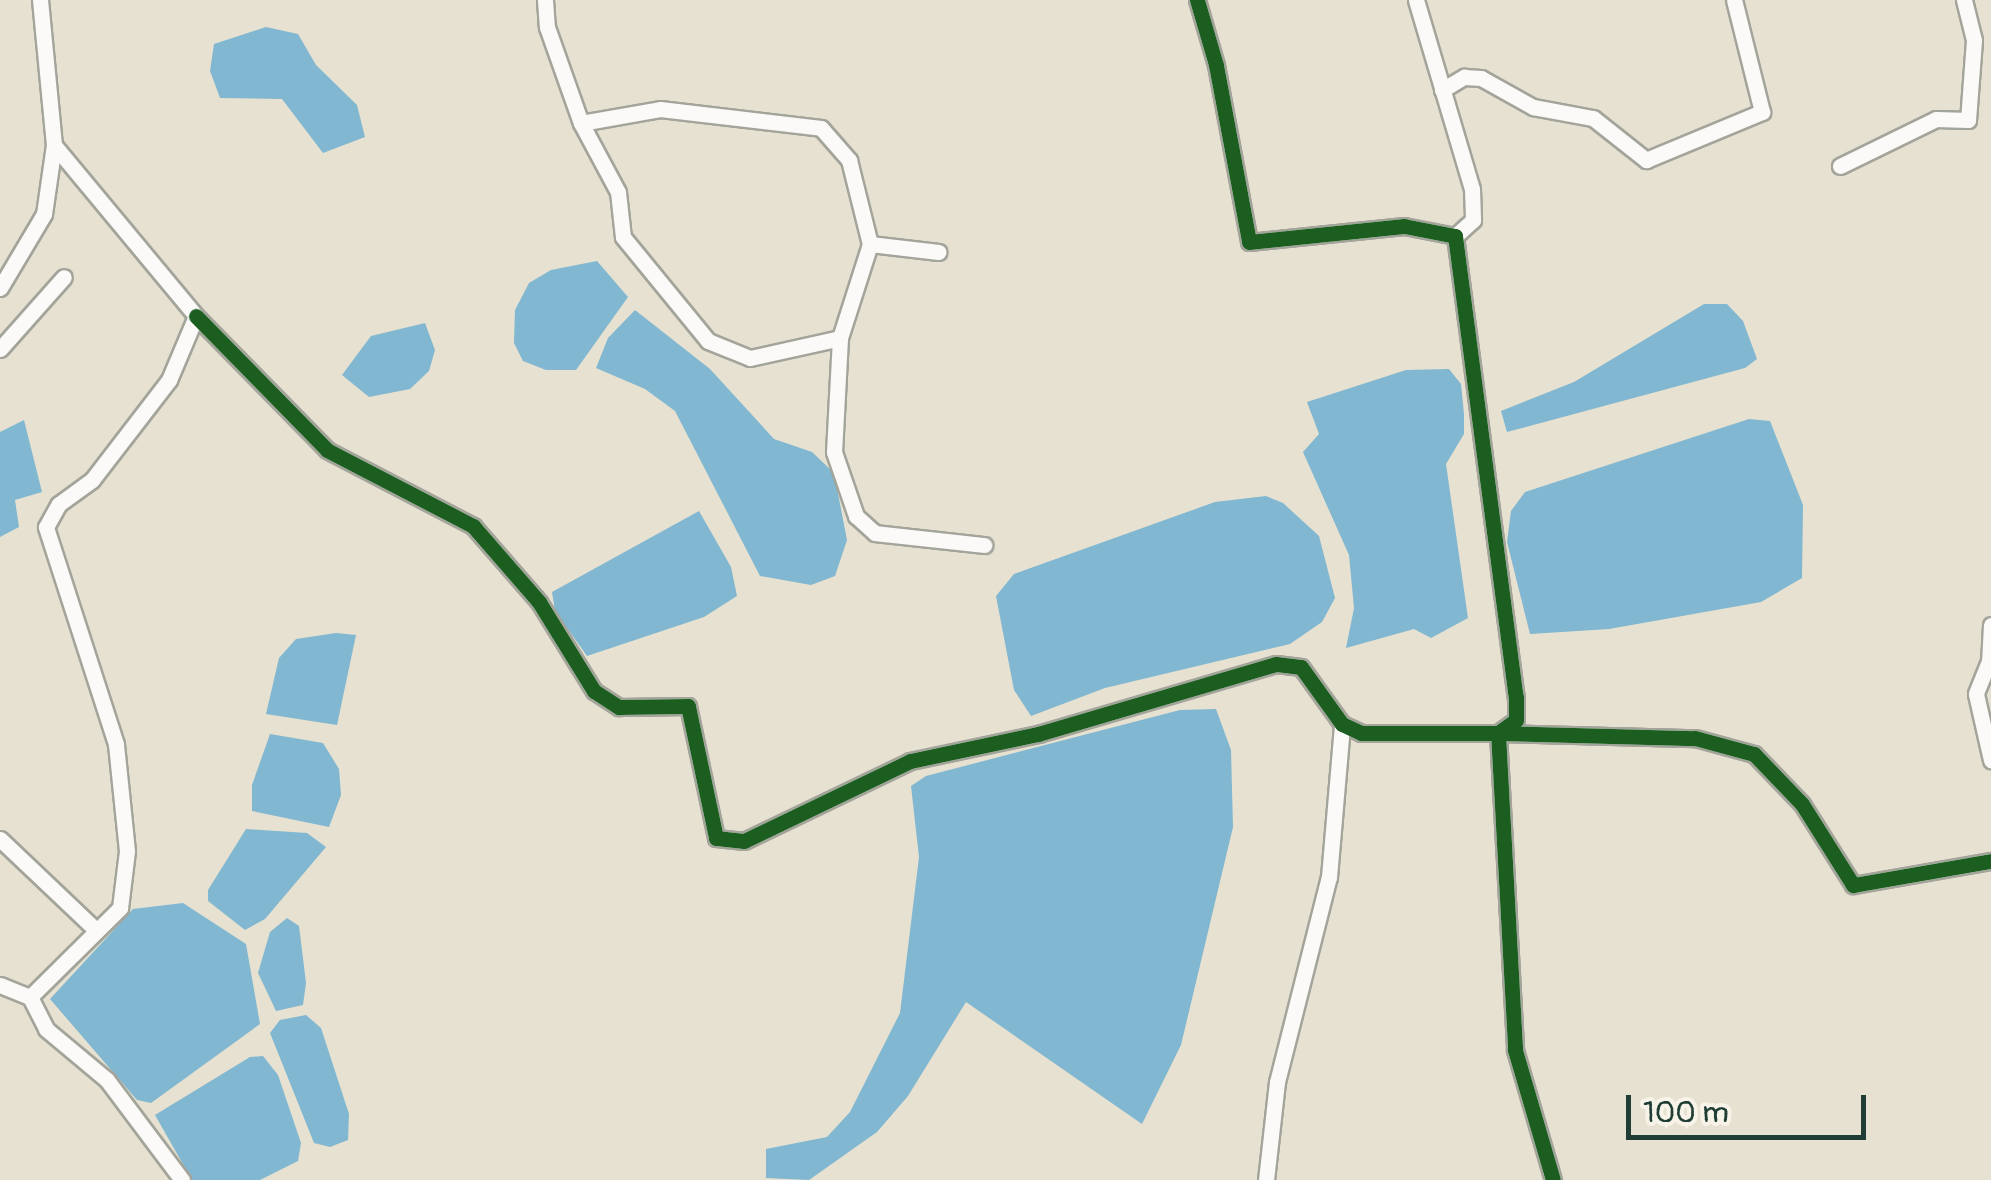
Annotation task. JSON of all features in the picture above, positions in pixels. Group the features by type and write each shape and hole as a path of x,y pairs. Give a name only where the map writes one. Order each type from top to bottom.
{"street":[{"path":"0,288 44,214 54,145 40,0"},
{"path":"545,0 547,28 581,123 618,192 622,237 708,341 750,358 840,338"},
{"path":"1197,0 1249,242 1404,226 1455,236"},
{"path":"1416,0 1472,189 1473,220 1455,236"},
{"path":"1442,90 1464,77 1481,78 1533,107 1593,118 1646,160 1762,112 1734,0"},
{"path":"1840,166 1936,119 1968,120 1974,40 1964,0"},
{"path":"581,123 660,109 821,128 849,160 870,244 840,338 834,452 856,516 875,533 984,545"},
{"path":"54,145 196,316 327,450 473,526 540,602 594,691 619,708 688,706 716,838 744,842 910,761 1038,734 1276,664 1301,667 1342,724 1361,733 1696,738 1754,754 1802,804 1853,886 1991,861"},
{"path":"1455,236 1516,697 1516,720 1498,734"},
{"path":"870,244 939,252"},
{"path":"0,349 64,278"},
{"path":"30,998 120,908 127,851 116,744 46,527 59,504 92,480 169,380 196,316"},
{"path":"1991,625 1989,661 1976,694 1991,760"},
{"path":"1266,1180 1276,1082 1329,877 1342,724"},
{"path":"1498,734 1515,1050 1553,1180"},
{"path":"0,839 96,930"},
{"path":"0,985 30,998 46,1028 107,1080 182,1180"}],"water":[{"path":"266,27 298,34 316,65 357,105 365,137 323,153 282,99 220,98 210,71 214,44"},
{"path":"597,261 628,297 576,370 546,370 523,361 514,343 515,310 529,283 551,270"},
{"path":"1704,304 1727,304 1743,321 1757,359 1745,368 1507,432 1501,411 1574,382"},
{"path":"635,310 710,369 774,439 812,452 834,473 847,540 835,576 811,585 760,576 675,411 645,389 596,368 608,338"},
{"path":"425,323 435,350 429,371 410,389 369,397 342,375 371,336"},
{"path":"1449,369 1461,384 1464,414 1464,434 1446,464 1468,618 1431,638 1414,629 1346,648 1354,608 1349,555 1303,452 1319,434 1307,402 1406,370"},
{"path":"1749,419 1770,421 1803,505 1802,578 1761,602 1609,629 1530,634 1507,542 1511,511 1525,492"},
{"path":"24,420 42,492 15,500 19,527 0,537 0,432"},
{"path":"1266,496 1283,503 1319,536 1335,598 1322,622 1290,644 1105,688 1031,716 1014,690 996,596 1014,574 1215,502"},
{"path":"699,511 731,567 737,596 704,617 587,656 555,611 552,592"},
{"path":"336,633 356,635 337,725 266,714 279,658 296,639"},
{"path":"1216,709 1231,750 1233,827 1181,1045 1142,1124 966,1002 908,1096 877,1132 809,1180 766,1178 766,1149 827,1137 850,1112 900,1013 919,857 911,786 926,776 1180,710"},
{"path":"270,734 323,743 339,769 341,795 329,827 252,811 252,785"},
{"path":"246,829 307,833 326,847 265,919 245,930 208,901 208,890"},
{"path":"183,903 246,944 260,1024 151,1103 137,1100 50,999 133,909"},
{"path":"287,918 299,926 306,983 303,1005 276,1011 258,973 270,932"},
{"path":"306,1015 321,1028 349,1114 348,1140 330,1147 314,1143 270,1033 280,1020"},
{"path":"263,1056 278,1075 301,1143 298,1161 260,1180 192,1180 155,1115 250,1057"}],"cycle path":[{"path":"1197,0 1216,65 1249,242 1404,226 1455,236 1516,697 1516,720 1498,733 1695,738 1754,754 1802,804 1853,885 1991,861"},
{"path":"196,316 327,450 473,526 539,602 594,691 619,707 688,706 716,838 744,841 910,761 1038,734 1276,664 1301,667 1342,724 1361,733 1498,733 1515,1050 1553,1180"}]}
